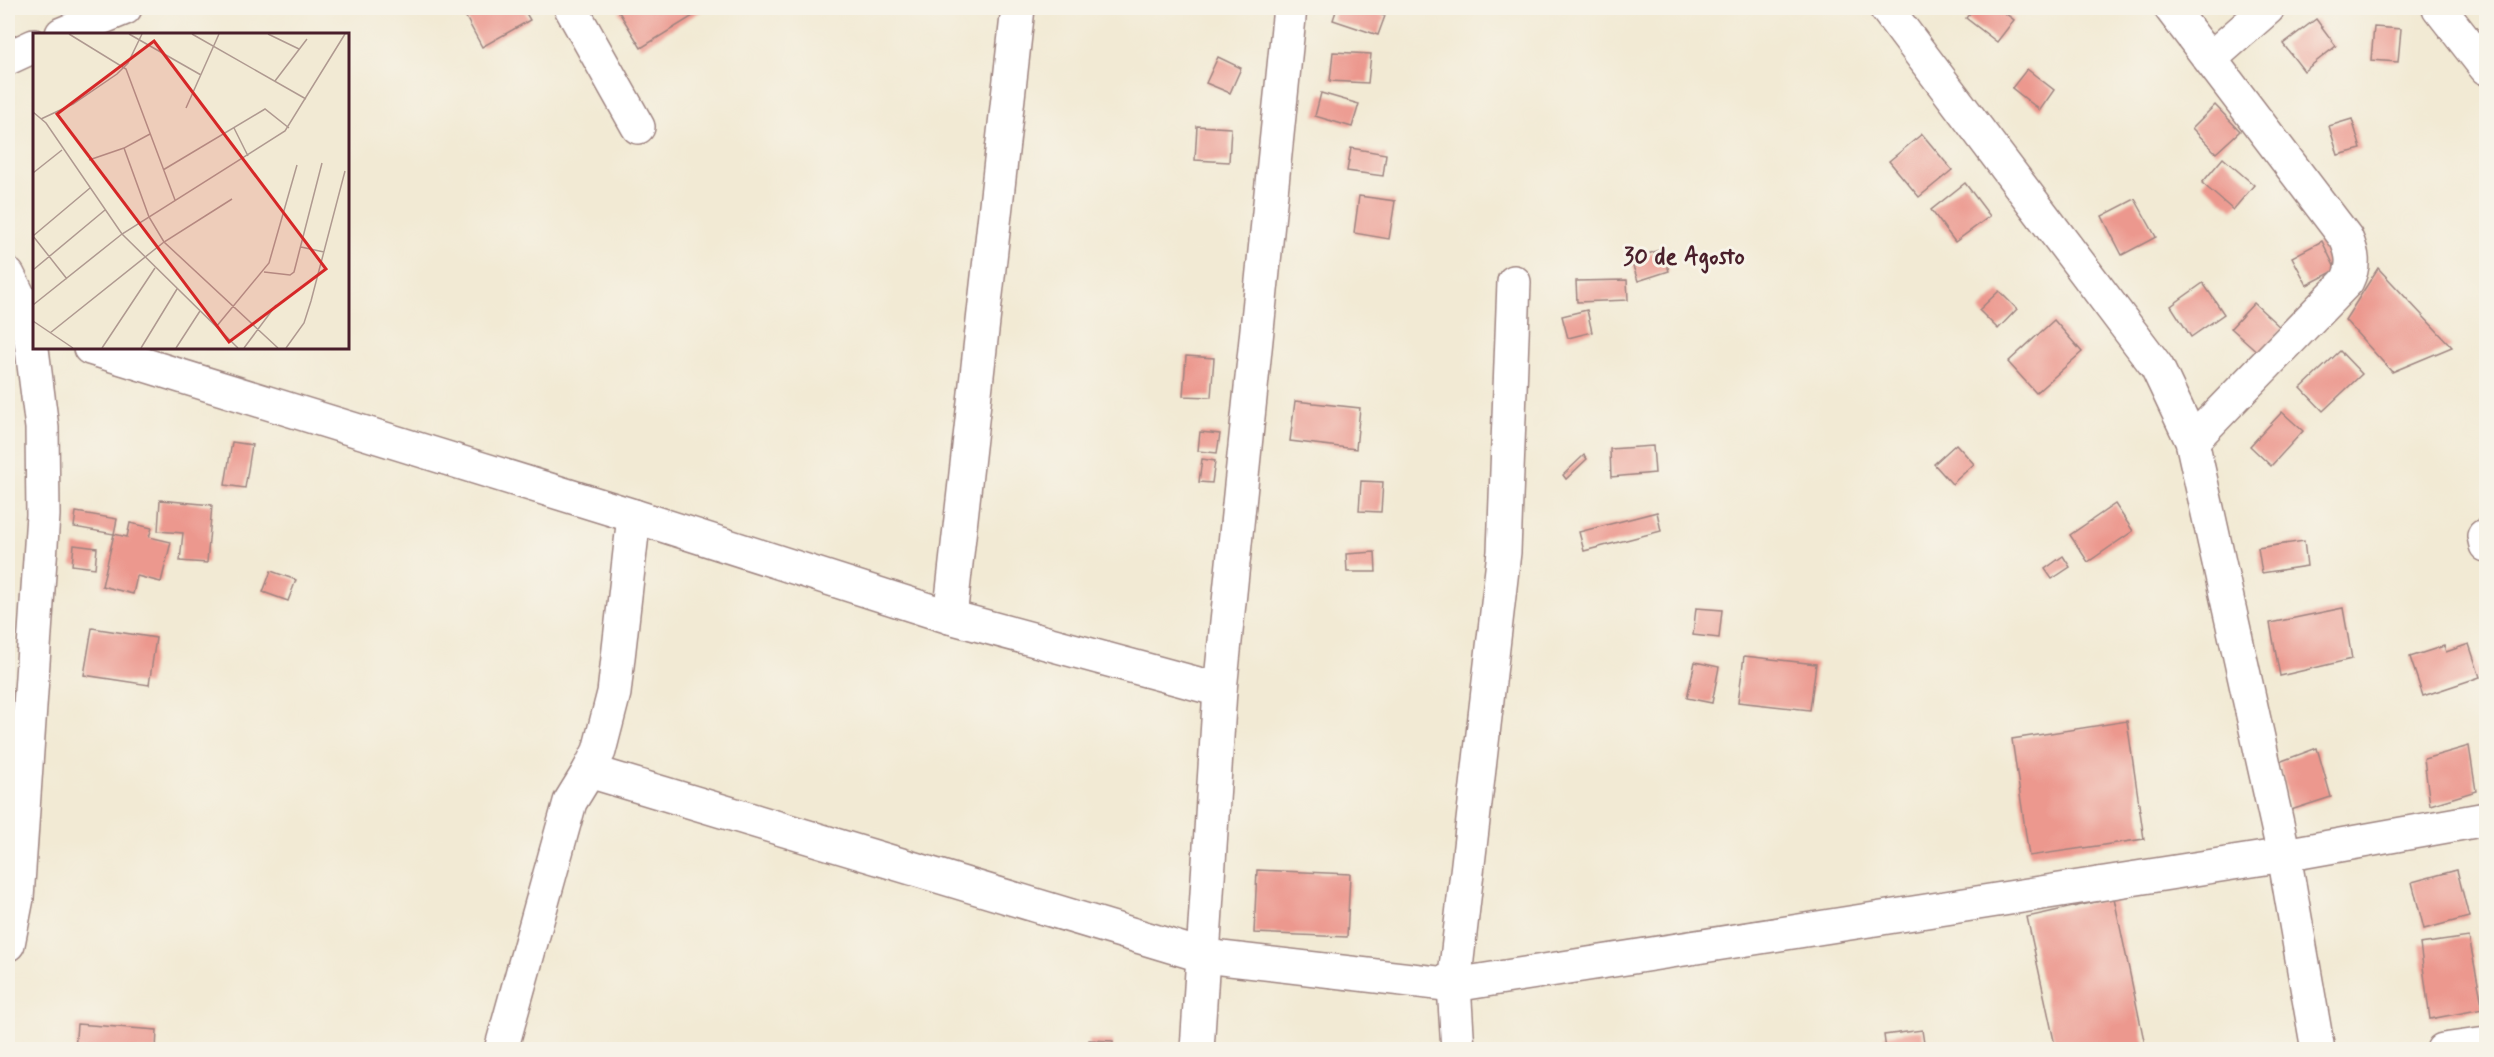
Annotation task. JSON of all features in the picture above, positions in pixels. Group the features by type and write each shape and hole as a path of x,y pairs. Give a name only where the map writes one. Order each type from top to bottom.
{"street":[{"path":"64,33 125,8"},
{"path":"571,8 638,127"},
{"path":"950,617 1018,8"},
{"path":"1197,1050 1220,690 1290,8"},
{"path":"1886,8 2157,367 2192,441 2284,855 2318,1050"},
{"path":"2171,8 2346,238 2353,259 2352,270 2347,281 2192,441"},
{"path":"2211,58 2268,8"},
{"path":"2439,8 2487,68"},
{"path":"8,58 33,46"},
{"path":"8,275 21,301 24,344 42,428 43,515 17,898 8,944"},
{"path":"1458,1050 1454,984 1504,552 1514,282"},
{"path":"96,350 634,516 950,617 1220,690"},
{"path":"501,1050 570,802 598,751 614,693 634,516"},
{"path":"589,771 1204,956 1454,984 2284,855 2487,819"},
{"path":"2443,1050 2487,1044"}],"building":[{"path":"461,8 523,8 530,20 482,47"},
{"path":"627,8 706,8 641,48 619,12"},
{"path":"1337,8 1360,8 1385,16 1378,35 1333,20"},
{"path":"1974,8 1998,8 2014,20 1997,42 1966,18"},
{"path":"2316,19 2336,46 2304,71 2283,44"},
{"path":"2374,27 2401,29 2398,62 2371,60"},
{"path":"1333,52 1371,54 1368,83 1330,81"},
{"path":"1218,57 1241,68 1230,93 1206,83"},
{"path":"2027,69 2054,90 2040,110 2012,88"},
{"path":"1321,93 1359,104 1352,127 1315,116"},
{"path":"2215,105 2240,131 2216,153 2192,128"},
{"path":"2352,119 2361,149 2338,155 2329,126"},
{"path":"1197,126 1231,128 1229,162 1195,160"},
{"path":"1922,134 1952,170 1919,197 1889,161"},
{"path":"1351,148 1386,154 1383,176 1347,171"},
{"path":"2223,158 2254,185 2233,210 2202,183"},
{"path":"1965,183 1990,216 1955,242 1931,210"},
{"path":"1359,196 1395,201 1389,239 1354,233"},
{"path":"2135,199 2156,237 2122,255 2102,216"},
{"path":"2322,241 2336,270 2307,285 2292,257"},
{"path":"1662,249 1669,271 1638,281 1631,260"},
{"path":"2378,268 2452,347 2392,372 2345,320"},
{"path":"1627,280 1628,300 1577,302 1576,281"},
{"path":"2203,283 2224,314 2191,337 2171,306"},
{"path":"1999,291 2017,309 1998,329 1979,310"},
{"path":"2254,303 2282,329 2260,354 2231,328"},
{"path":"1587,310 1592,332 1568,338 1562,316"},
{"path":"2054,320 2082,352 2036,393 2008,362"},
{"path":"2340,351 2362,374 2323,411 2301,388"},
{"path":"1186,356 1214,358 1211,397 1183,396"},
{"path":"1295,401 1360,408 1356,449 1290,441"},
{"path":"2282,412 2303,431 2271,466 2250,446"},
{"path":"1200,432 1220,434 1217,453 1198,451"},
{"path":"232,442 252,445 245,488 225,485"},
{"path":"1956,444 1974,464 1952,484 1934,464"},
{"path":"1653,446 1655,473 1611,477 1610,449"},
{"path":"1584,455 1587,459 1566,479 1563,475"},
{"path":"1202,459 1215,461 1212,483 1199,482"},
{"path":"1361,481 1383,482 1381,512 1359,511"},
{"path":"160,500 212,505 207,563 180,561 183,533 158,531"},
{"path":"2115,504 2133,531 2088,562 2070,535"},
{"path":"76,512 117,519 114,534 74,527"},
{"path":"1657,512 1661,531 1584,551 1579,532"},
{"path":"130,523 152,528 149,537 171,542 161,582 137,576 133,594 102,586 114,534 127,537"},
{"path":"2304,541 2307,566 2262,573 2258,548"},
{"path":"74,545 97,548 95,568 72,565"},
{"path":"1375,552 1376,572 1347,572 1346,554"},
{"path":"2063,556 2070,567 2052,579 2045,569"},
{"path":"271,571 296,580 288,601 263,592"},
{"path":"1696,608 1722,610 1719,638 1693,635"},
{"path":"2343,608 2352,659 2280,676 2270,623"},
{"path":"92,628 156,638 149,685 84,675"},
{"path":"2469,644 2480,677 2423,696 2410,657 2444,646 2446,652"},
{"path":"1744,656 1816,664 1810,710 1738,702"},
{"path":"1695,662 1719,667 1712,703 1687,698"},
{"path":"2127,721 2144,839 2029,856 2012,739"},
{"path":"2469,746 2476,791 2430,805 2424,759"},
{"path":"2317,748 2331,797 2291,810 2279,762"},
{"path":"1257,870 1350,874 1347,937 1254,933"},
{"path":"2457,870 2469,917 2424,929 2412,882"},
{"path":"2114,898 2146,1050 2056,1050 2027,917"},
{"path":"2469,937 2483,1009 2430,1019 2420,944"},
{"path":"77,1024 157,1030 156,1050 75,1050"},
{"path":"1922,1030 1925,1050 1886,1050 1884,1035"},
{"path":"1089,1040 1113,1041 1113,1050 1089,1050"}],"district":[{"name":"30 de Agosto","path":"1684,257"}]}
